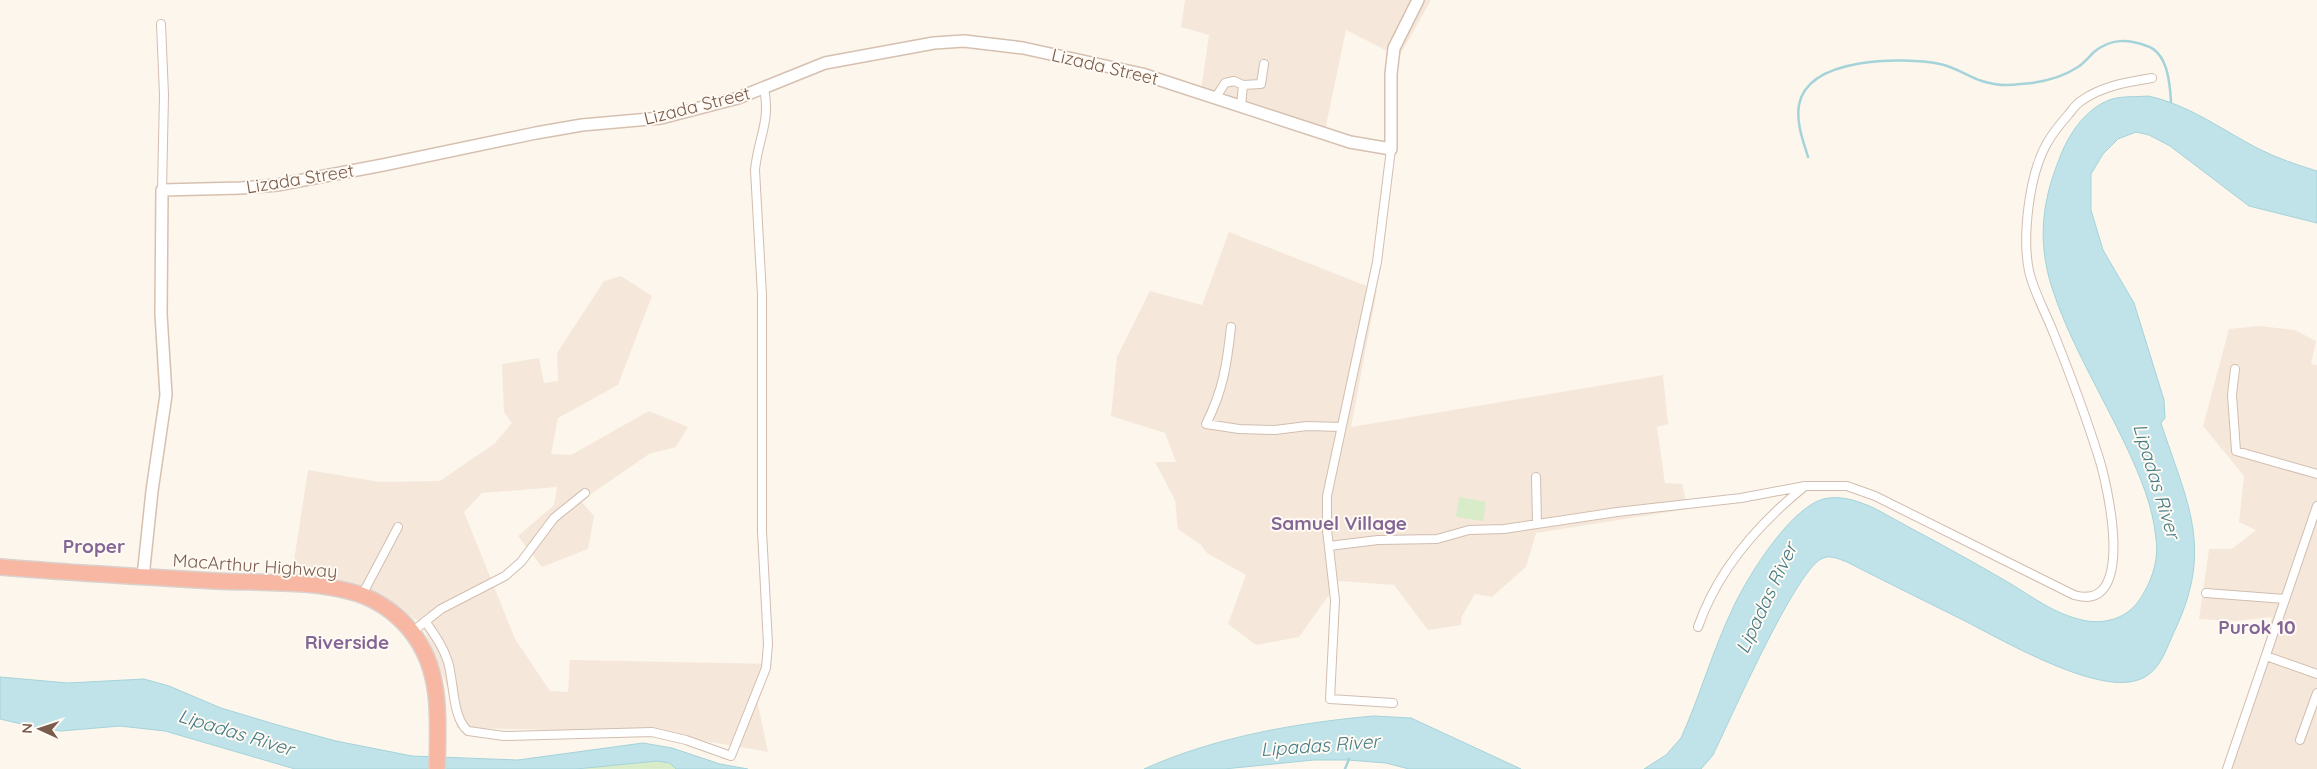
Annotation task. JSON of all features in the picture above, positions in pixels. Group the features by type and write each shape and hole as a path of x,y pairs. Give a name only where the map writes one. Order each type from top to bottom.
{"highway":[{"name":"MacArthur Highway","path":"0,567 143,577 303,585 362,595 385,608 412,632 430,664 435,682 438,746 437,769"}],"street":[{"path":"1393,703 1330,699 1335,600 1329,546 1327,496 1377,262 1391,149 1393,54 1398,39 1418,0"},
{"path":"143,577 152,491 166,395 161,314 164,95 161,24"},
{"name":"Lizada Street","path":"162,190 277,185 383,165 536,132 582,125 661,118 738,98 805,70 833,61 934,43 964,41 1023,48 1142,74 1350,142 1391,149"},
{"path":"1216,98 1225,83 1234,81 1243,85 1261,84 1264,64"},
{"path":"1329,546 1378,540 1437,539 1469,530 1504,529 1672,505 1728,500 1805,486 1847,486 1875,496 2074,595 2085,598 2099,593 2109,575 2114,545 2107,492 2098,457 2076,390 2030,272 2027,235 2036,172 2046,146 2060,125 2080,101 2102,88 2152,78"},
{"path":"1241,106 1243,85"},
{"path":"425,621 438,640 448,660 459,720 468,732 504,736 652,732 686,740 732,756 766,668 768,644 762,531 762,295 755,170 756,156 768,112 764,88"},
{"path":"1231,327 1219,400 1206,424 1239,429 1275,430 1307,426 1341,427"},
{"path":"2235,369 2232,395 2236,451 2317,474"},
{"path":"1536,477 1537,524"},
{"path":"1698,627 1709,598 1732,561 1758,529 1805,486"},
{"path":"412,632 441,609 505,576 521,562 554,518 584,493"},
{"path":"2227,769 2317,506"},
{"path":"362,595 398,527"},
{"path":"2206,593 2285,599"},
{"path":"2266,656 2317,674"},
{"path":"2300,740 2317,692"}],"shaded area":[{"path":"1185,0 1431,0 1399,57 1346,30 1323,140 1200,97 1209,35 1181,27"},
{"path":"1229,232 1377,290 1351,427 1663,375 1668,424 1657,427 1665,483 1682,484 1688,509 1536,533 1526,567 1492,597 1475,594 1462,616 1461,625 1428,630 1394,585 1339,581 1299,637 1256,645 1228,624 1246,575 1207,553 1201,545 1178,529 1175,500 1155,462 1176,462 1165,433 1111,416 1117,357 1150,291 1202,305"},
{"path":"621,276 652,296 618,385 558,418 551,454 571,455 649,411 688,427 676,447 649,454 581,501 594,516 588,549 542,567 518,536 554,505 557,487 482,493 464,512 515,639 550,691 568,692 570,660 772,664 757,700 768,752 653,732 457,728 450,694 422,624 374,591 291,580 308,470 380,482 440,481 494,444 512,423 504,412 502,364 539,358 544,383 558,381 557,353 604,281"},
{"path":"2259,326 2295,330 2316,341 2311,364 2317,365 2317,769 2224,769 2243,717 2272,617 2235,621 2199,619 2209,549 2232,549 2256,530 2239,522 2244,476 2203,426 2229,329"}],"green space":[{"path":"1459,497 1486,502 1483,521 1456,517"},
{"path":"657,761 670,763 676,769 576,769"}],"water":[{"name":"Lipadas River","path":"2148,96 2178,105 2266,152 2317,171 2317,223 2249,206 2170,146 2149,135 2136,132 2118,139 2103,154 2091,174 2091,210 2103,250 2134,303 2164,400 2165,418 2161,423 2180,477 2192,525 2195,549 2193,574 2187,601 2157,666 2146,677 2120,682 2098,679 2073,672 2022,650 1847,562 1834,557 1827,557 1821,559 1809,570 1795,591 1763,650 1713,755 1701,769 1644,769 1666,755 1681,738 1725,626 1739,596 1759,562 1786,527 1801,512 1815,502 1829,498 1841,498 1874,508 1977,564 2045,605 2072,617 2098,622 2106,621 2127,613 2138,602 2147,587 2155,564 2157,548 2152,515 2145,491 2131,457 2059,308 2047,271 2043,237 2049,189 2060,157 2074,130 2087,115 2103,103 2116,98"},
{"name":"Lipadas River","path":"0,677 68,683 144,679 169,686 221,708 281,726 336,741 412,756 518,760 643,743 672,748 720,764 748,769 676,769 670,763 657,761 576,769 295,769 165,731 120,726 61,731 0,719"},
{"name":"Lipadas River","path":"1373,716 1411,718 1521,769 1409,769 1386,763 1314,760 1224,769 1144,769 1199,748 1256,733 1285,727"}],"waterway":[{"path":"1808,157 1798,118 1799,105 1806,89 1820,77 1838,69 1859,64 1882,61 1940,64 1987,82 2015,85 2057,77 2078,67 2100,47 2113,42 2126,41 2147,46 2159,55 2164,62 2170,87 2171,102"},
{"name":"Lipadas River","path":"1345,769 1349,759"}],"district":[{"name":"Samuel Village","path":"1339,523"},
{"name":"Proper","path":"94,546"},
{"name":"Purok 10","path":"2257,627"},
{"name":"Riverside","path":"347,642"}]}
